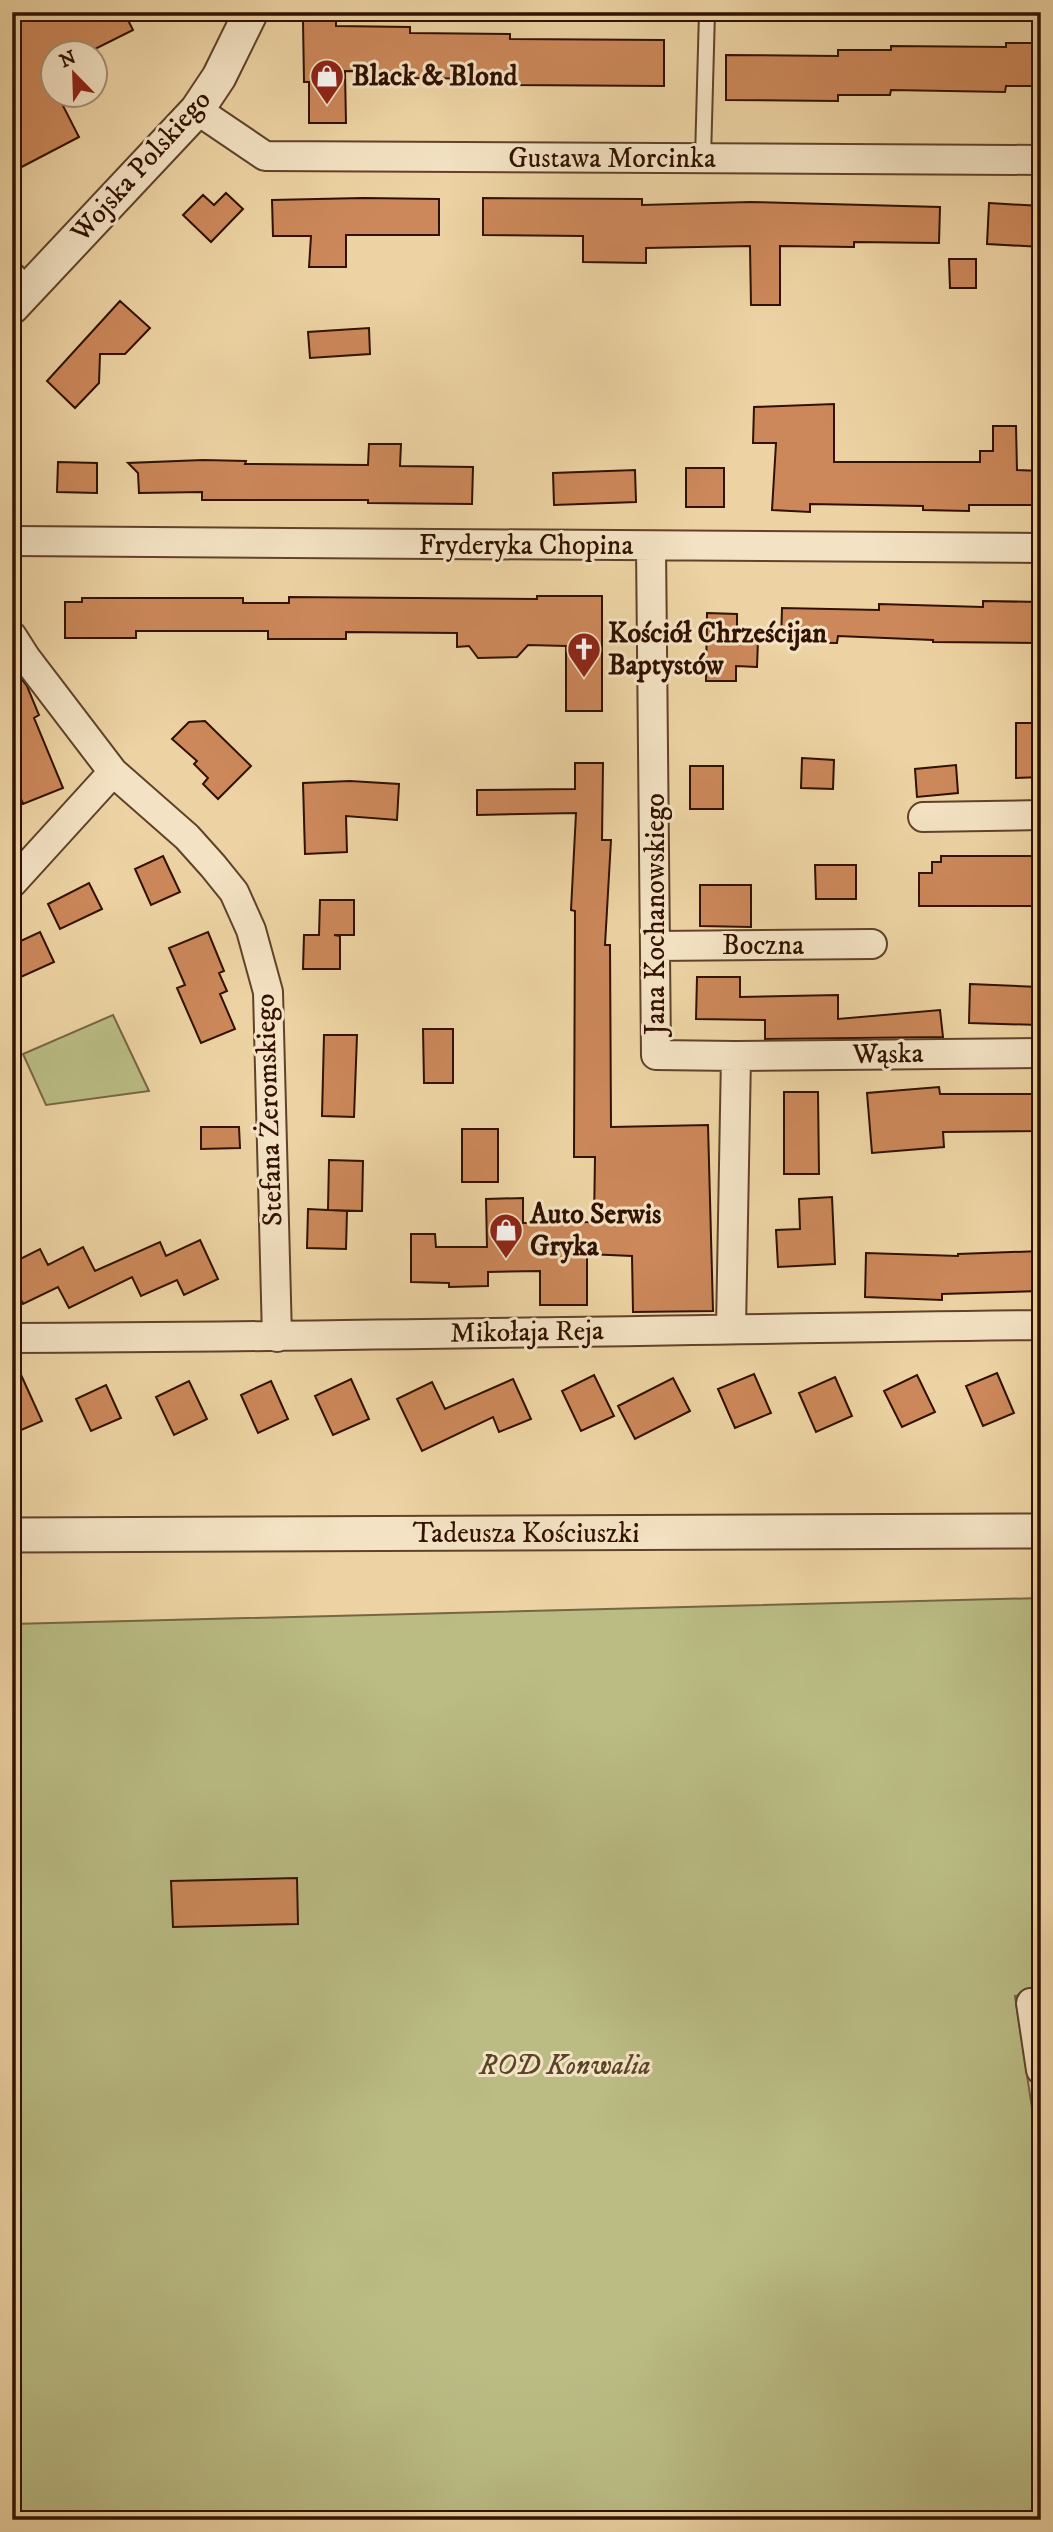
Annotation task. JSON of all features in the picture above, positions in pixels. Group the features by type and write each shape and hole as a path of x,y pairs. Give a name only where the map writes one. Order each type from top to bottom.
{"street":[{"name":"Wojska Polskiego","path":"18,287 197,110 219,77 251,12"},
{"name":"Gustawa Morcinka","path":"197,110 265,156 1041,160"},
{"name":"Fryderyka Chopina","path":"12,541 1041,548"},
{"name":"Jana Kochanowskiego","path":"652,546 656,1055 736,1056"},
{"name":"Stefana Żeromskiego","path":"12,636 26,659 113,772 187,837 213,866 234,892 251,930 268,992 276,1337"},
{"path":"12,883 113,772"},
{"path":"923,817 1041,816"},
{"name":"Boczna","path":"655,946 872,944"},
{"name":"Wąska","path":"736,1056 1041,1053"},
{"path":"731,1328 736,1056"},
{"name":"Mikołaja Reja","path":"12,1338 276,1337 1041,1325"},
{"name":"Tadeusza Kościuszki","path":"12,1535 1041,1531"},
{"path":"1041,2002 1031,2003 1041,2070"}],"lane":[{"path":"703,158 707,12"}],"green space":[{"path":"113,1015 149,1091 46,1105 23,1054"},
{"name":"ROD Konwalia","path":"1041,1598 1041,1992 1015,1996 1041,2167 1041,2520 12,2520 12,1624"}],"building":[{"path":"12,12 124,12 133,30 108,42 108,38 38,38 38,108 64,108 79,137 12,172"},
{"path":"336,20 336,26 410,27 410,33 510,34 510,39 664,40 664,86 510,85 510,79 410,78 410,72 345,71 346,123 309,123 309,82 304,82 303,21"},
{"path":"1006,43 1041,43 1041,86 1006,86 1005,92 891,90 890,95 838,95 838,101 726,100 726,55 838,56 838,50 891,50 891,46 1006,47"},
{"path":"226,193 243,209 211,242 183,215 203,195 214,205"},
{"path":"483,198 642,199 642,205 750,202 940,207 939,243 854,242 854,247 780,246 780,305 751,305 750,246 646,248 646,263 583,262 583,236 483,235"},
{"path":"439,199 439,235 346,235 346,267 309,267 311,236 273,236 272,200"},
{"path":"989,203 1041,206 1041,247 987,244"},
{"path":"949,259 976,259 976,288 950,288"},
{"path":"120,301 150,328 125,354 100,354 99,383 75,408 47,381"},
{"path":"369,328 370,354 310,358 308,332"},
{"path":"834,404 834,462 980,462 980,451 993,451 993,426 1016,426 1017,470 1041,471 1041,505 969,505 969,511 923,510 923,506 810,504 810,512 772,510 776,443 753,443 754,407"},
{"path":"369,444 401,444 400,466 473,467 472,504 368,503 368,500 202,500 202,492 139,493 138,473 128,463 203,460 246,461 245,464 368,465"},
{"path":"58,462 97,463 97,493 57,492"},
{"path":"686,468 724,468 724,507 686,507"},
{"path":"635,470 636,502 554,505 553,473"},
{"path":"537,596 602,596 602,711 566,711 566,646 528,645 517,657 478,658 469,646 457,647 457,633 346,632 346,639 268,639 268,631 136,631 136,638 65,638 65,602 82,602 82,598 243,598 243,603 289,603 289,597 537,599"},
{"path":"983,601 1039,602 1038,643 933,642 838,636 837,643 781,642 782,608 879,610 879,604 983,607"},
{"path":"707,613 737,614 737,640 758,640 757,667 736,666 736,681 706,681"},
{"path":"12,667 27,686 39,715 34,718 63,788 23,804 12,778"},
{"path":"205,721 251,766 218,799 203,784 208,778 194,764 197,761 172,739 189,722"},
{"path":"1016,723 1041,723 1041,777 1016,778"},
{"path":"802,758 834,760 833,789 801,788"},
{"path":"575,763 603,763 602,840 611,840 605,945 610,945 611,1127 708,1125 713,1311 633,1312 632,1256 587,1254 587,1305 540,1305 540,1271 488,1272 488,1286 449,1287 449,1283 411,1282 411,1234 435,1234 436,1247 487,1247 486,1199 523,1198 523,1223 594,1222 595,1157 574,1157 575,911 571,910 576,813 477,815 477,790 575,789"},
{"path":"956,765 958,793 917,797 915,769"},
{"path":"690,766 723,766 723,809 690,809"},
{"path":"350,781 399,784 397,820 346,816 347,852 305,854 303,783"},
{"path":"163,856 180,892 151,905 135,869"},
{"path":"941,856 1034,856 1034,862 1041,862 1041,906 919,906 919,873 932,873 932,862 941,862"},
{"path":"815,865 856,865 856,899 816,899"},
{"path":"89,883 102,909 60,929 48,904"},
{"path":"700,885 751,885 751,927 700,926"},
{"path":"320,900 354,900 354,935 334,935 340,936 340,969 303,969 304,935 319,935"},
{"path":"40,932 54,962 12,981 12,945"},
{"path":"208,932 224,971 219,973 227,991 220,994 235,1029 201,1043 177,988 185,985 169,948"},
{"path":"697,977 740,977 740,997 838,995 838,1019 940,1010 943,1037 765,1039 765,1020 696,1019"},
{"path":"970,984 1039,987 1038,1025 969,1023"},
{"path":"423,1029 453,1029 453,1083 424,1083"},
{"path":"324,1035 357,1035 354,1117 322,1116"},
{"path":"939,1087 940,1094 1041,1094 1041,1131 943,1132 944,1147 872,1153 867,1093"},
{"path":"784,1092 818,1092 819,1174 784,1174"},
{"path":"201,1127 239,1127 240,1148 201,1149"},
{"path":"462,1129 498,1129 498,1182 462,1182"},
{"path":"329,1160 363,1161 362,1211 328,1210"},
{"path":"832,1197 835,1264 778,1267 776,1230 800,1229 799,1199"},
{"path":"308,1209 347,1211 346,1249 307,1248"},
{"path":"200,1240 218,1279 184,1295 177,1280 141,1296 132,1277 69,1308 58,1287 23,1304 12,1282 12,1263 40,1249 48,1265 83,1247 95,1271 160,1242 166,1256"},
{"path":"1041,1251 1041,1291 942,1294 942,1300 865,1297 866,1253 958,1256"},
{"path":"12,1355 42,1421 12,1434"},
{"path":"997,1373 1014,1413 983,1426 966,1386"},
{"path":"754,1374 771,1413 735,1428 718,1389"},
{"path":"594,1375 614,1416 581,1431 562,1391"},
{"path":"917,1375 935,1412 902,1427 884,1391"},
{"path":"835,1377 852,1416 816,1432 799,1393"},
{"path":"673,1378 690,1411 635,1439 618,1406"},
{"path":"351,1379 369,1419 333,1435 315,1396"},
{"path":"513,1379 531,1419 499,1432 493,1417 422,1451 397,1399 432,1382 445,1409"},
{"path":"189,1381 207,1419 174,1435 156,1397"},
{"path":"271,1381 288,1419 258,1433 241,1395"},
{"path":"106,1385 121,1418 91,1431 76,1399"},
{"path":"297,1878 298,1924 173,1927 171,1881"}],"place":[{"name":"Black & Blond","path":"327,106"},
{"name":"Kościół Chrześcijan Baptystów","path":"584,679"},
{"name":"Auto Serwis Gryka","path":"506,1260"}]}
